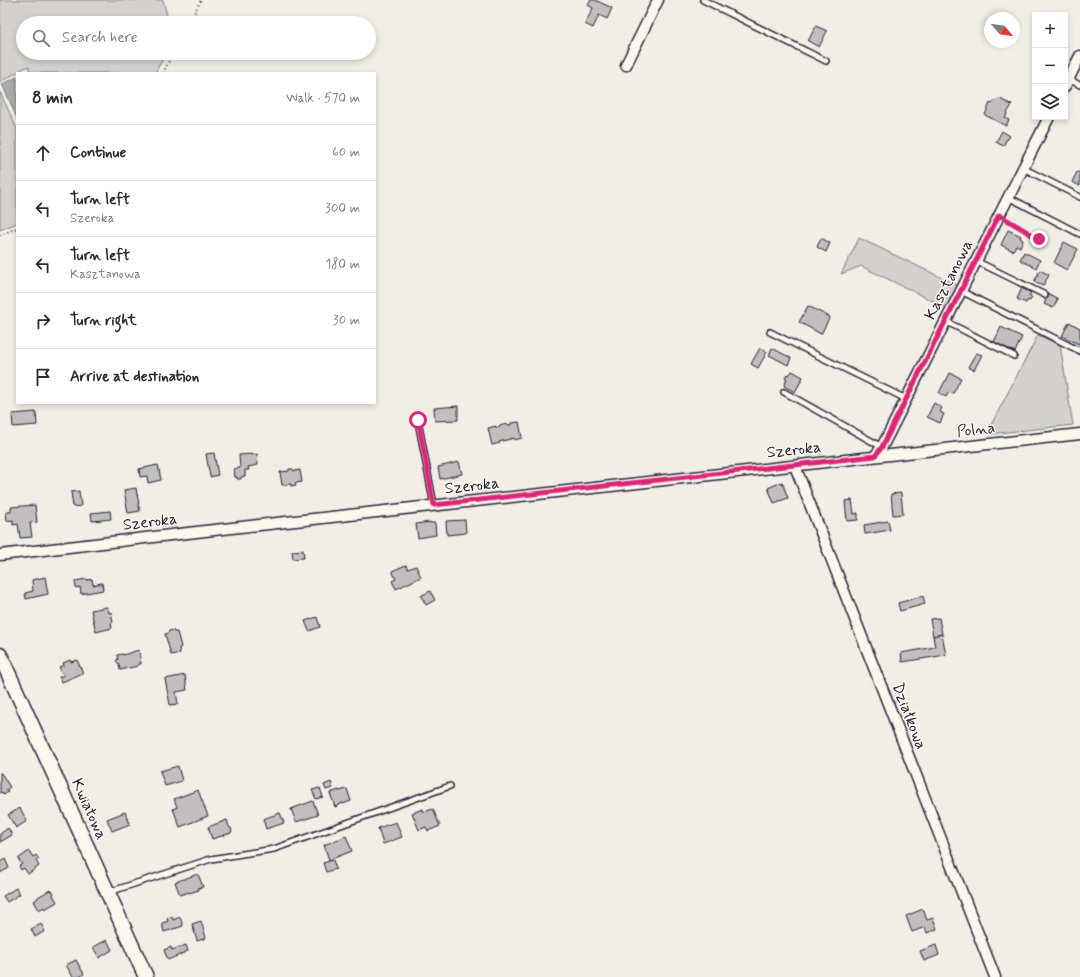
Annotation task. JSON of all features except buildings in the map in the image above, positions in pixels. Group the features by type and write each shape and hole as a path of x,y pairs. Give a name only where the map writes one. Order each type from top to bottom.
{"street":[{"path":"626,65 658,0"},
{"path":"1068,80 1080,56"},
{"name":"Kasztanowa","path":"875,456 882,447 1047,120"},
{"name":"Polna","path":"875,456 1080,434"},
{"name":"Szeroka","path":"0,555 205,530 875,456"},
{"name":"Działkowa","path":"795,466 995,977"},
{"name":"Kwiatowa","path":"0,655 146,977"}],"lane":[{"path":"703,0 826,61"},
{"path":"1068,82 1080,86"},
{"path":"1023,168 1080,197"},
{"path":"1008,198 1080,234"},
{"path":"976,261 1045,295"},
{"path":"961,291 1080,351"},
{"path":"945,321 1014,356"},
{"path":"770,332 906,400"},
{"path":"784,392 882,447"},
{"path":"418,420 434,505"},
{"path":"108,893 211,859 274,849 450,786"}],"path":[{"path":"193,16 201,0"},
{"path":"164,72 170,60"},
{"path":"999,215 1039,239"},
{"path":"0,235 16,228"}],"shaded area":[{"path":"0,0 163,0 167,16 16,16 16,60 162,60 156,72 31,72 28,66 0,82"},
{"path":"16,77 16,116 2,84"},
{"path":"0,92 16,127 16,223 0,230"},
{"path":"859,238 959,286 947,308 861,266 841,274"},
{"path":"1038,335 1060,345 1073,425 989,434 990,427"}],"route":[{"path":"418,420 434,505 875,456 882,447 999,215 1039,239"}]}
